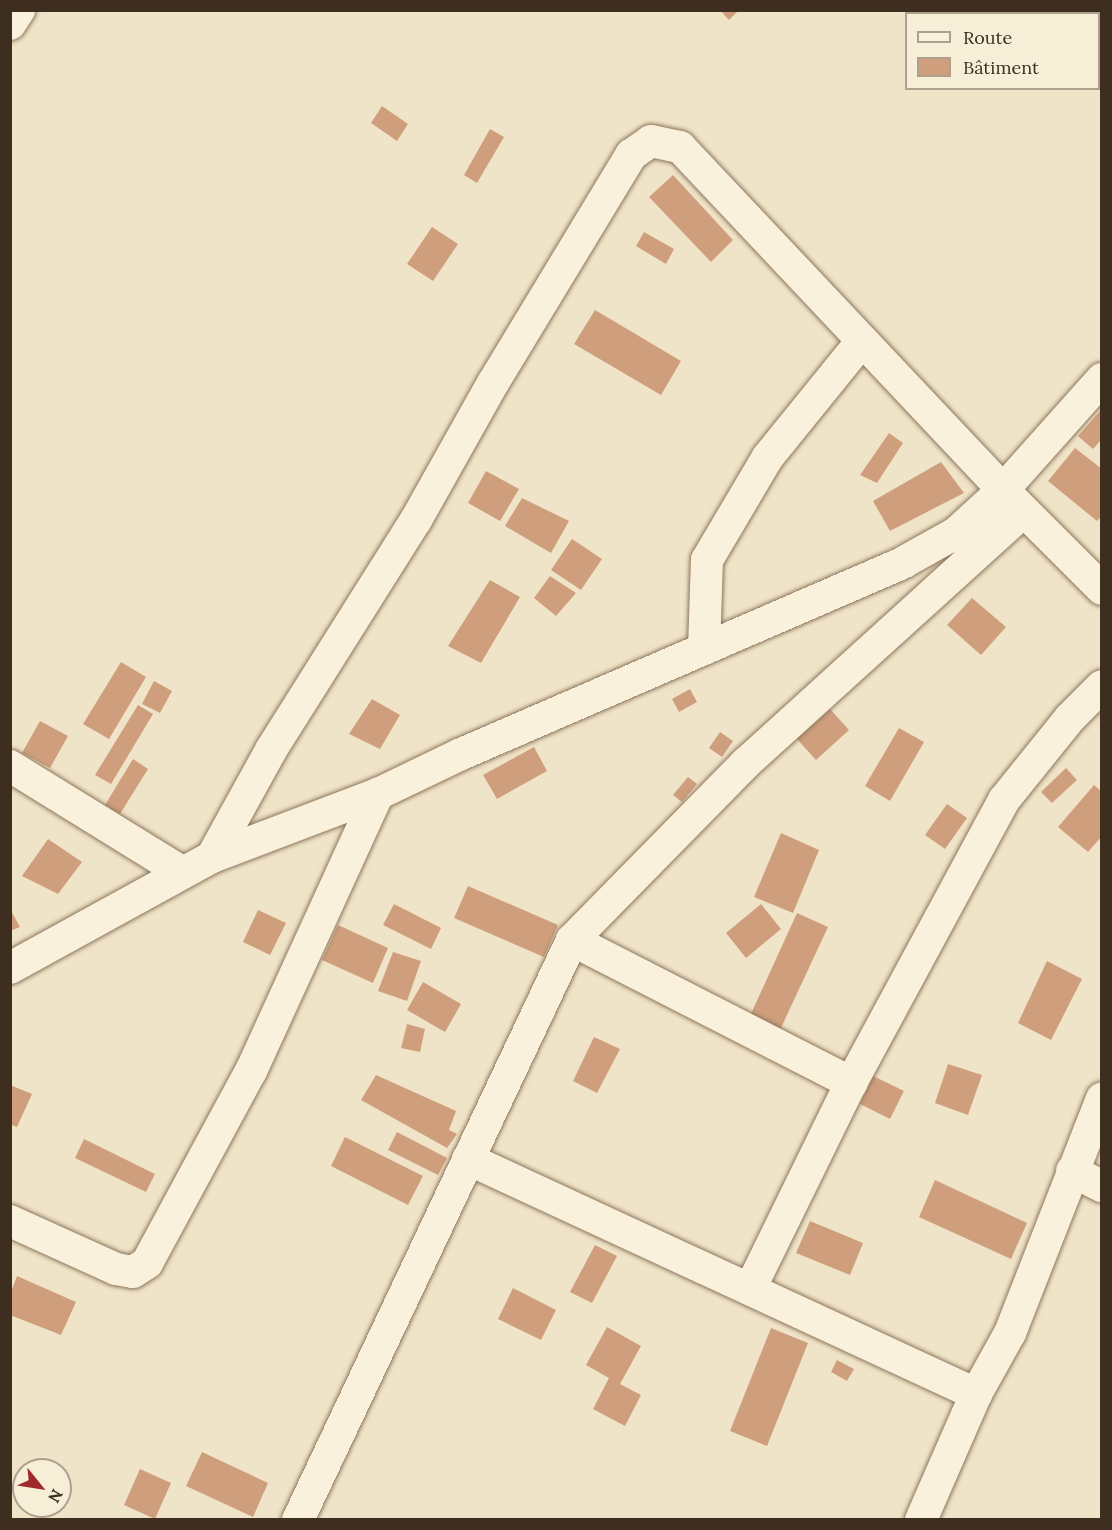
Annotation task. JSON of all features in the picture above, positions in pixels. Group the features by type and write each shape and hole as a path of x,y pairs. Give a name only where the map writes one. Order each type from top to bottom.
{"street":[{"path":"10,24 19,10"},
{"path":"212,857 271,750 416,520 493,383 631,155 651,141 680,147 1014,501 1101,589"},
{"path":"704,649 707,560 768,457 862,341"},
{"path":"298,1520 572,940 746,763 1014,501 1101,379"},
{"path":"12,970 212,857 378,794 459,755 904,562 1014,501"},
{"path":"750,1289 851,1083 1004,800 1070,718 1101,686"},
{"path":"10,766 183,873"},
{"path":"10,1221 116,1269 133,1272 147,1263 251,1071 378,794"},
{"path":"572,940 851,1083"},
{"path":"921,1520 976,1394 1010,1334 1101,1098"},
{"path":"468,1159 976,1394"},
{"path":"1072,1171 1101,1186"}],"building":[{"path":"720,10 739,10 729,20"},
{"path":"382,106 408,124 397,141 371,123"},
{"path":"490,129 504,137 477,183 464,175"},
{"path":"673,175 733,240 711,262 649,197"},
{"path":"432,227 458,244 433,281 407,264"},
{"path":"644,232 674,249 666,264 636,246"},
{"path":"595,310 681,361 661,395 574,344"},
{"path":"1102,409 1102,439 1093,449 1078,436"},
{"path":"889,433 903,443 877,483 860,475"},
{"path":"1075,448 1102,469 1102,516 1097,521 1048,481"},
{"path":"941,462 964,493 890,531 873,501"},
{"path":"486,471 519,489 500,521 468,503"},
{"path":"522,498 569,521 551,553 505,526"},
{"path":"572,539 602,559 581,590 551,570"},
{"path":"550,576 576,593 556,616 534,598"},
{"path":"490,580 520,597 481,663 448,646"},
{"path":"972,598 1006,627 981,655 947,625"},
{"path":"121,662 146,677 109,739 83,724"},
{"path":"154,681 172,691 160,713 142,704"},
{"path":"690,689 697,702 679,712 672,699"},
{"path":"372,699 400,715 380,749 349,734"},
{"path":"138,705 153,714 111,784 95,775"},
{"path":"830,709 849,730 816,760 797,739"},
{"path":"40,721 68,736 50,768 22,753"},
{"path":"899,728 924,742 890,801 865,786"},
{"path":"720,732 733,741 722,757 709,748"},
{"path":"534,747 547,771 497,799 483,775"},
{"path":"133,759 148,769 120,814 105,805"},
{"path":"1066,768 1077,780 1052,803 1041,792"},
{"path":"688,777 697,784 682,802 673,795"},
{"path":"1094,785 1102,792 1102,836 1088,852 1058,827"},
{"path":"947,804 967,818 945,849 925,835"},
{"path":"781,833 819,850 793,913 754,897"},
{"path":"48,839 82,862 58,894 22,876"},
{"path":"468,886 558,925 544,957 454,918"},
{"path":"394,904 441,928 431,949 383,925"},
{"path":"761,904 781,929 746,958 726,933"},
{"path":"10,909 20,927 10,931"},
{"path":"258,910 286,923 270,955 243,942"},
{"path":"797,913 828,927 780,1030 750,1016"},
{"path":"338,925 388,948 373,983 322,960"},
{"path":"393,952 421,961 407,1001 378,991"},
{"path":"1047,961 1082,979 1051,1040 1018,1023"},
{"path":"423,982 461,1004 445,1032 407,1010"},
{"path":"407,1024 425,1029 420,1052 401,1048"},
{"path":"594,1037 620,1049 597,1093 573,1081"},
{"path":"948,1064 982,1075 968,1115 935,1103"},
{"path":"376,1075 456,1111 449,1130 457,1134 447,1148 361,1100"},
{"path":"873,1076 904,1091 890,1119 860,1104"},
{"path":"10,1085 32,1094 17,1127 10,1124"},
{"path":"397,1132 447,1158 438,1175 388,1150"},
{"path":"345,1137 423,1176 408,1205 331,1166"},
{"path":"84,1139 155,1174 146,1192 75,1158"},
{"path":"935,1180 1027,1223 1011,1259 919,1217"},
{"path":"810,1221 863,1243 850,1275 796,1253"},
{"path":"595,1245 617,1256 592,1303 570,1292"},
{"path":"17,1276 76,1302 61,1335 10,1315 10,1295"},
{"path":"513,1288 556,1310 541,1340 498,1319"},
{"path":"607,1327 641,1346 620,1384 641,1395 625,1426 593,1409 609,1378 586,1365"},
{"path":"771,1328 808,1343 767,1446 730,1431"},
{"path":"837,1360 854,1369 847,1381 831,1372"},
{"path":"202,1452 268,1483 253,1517 186,1486"},
{"path":"140,1469 171,1483 155,1519 124,1505"}]}
